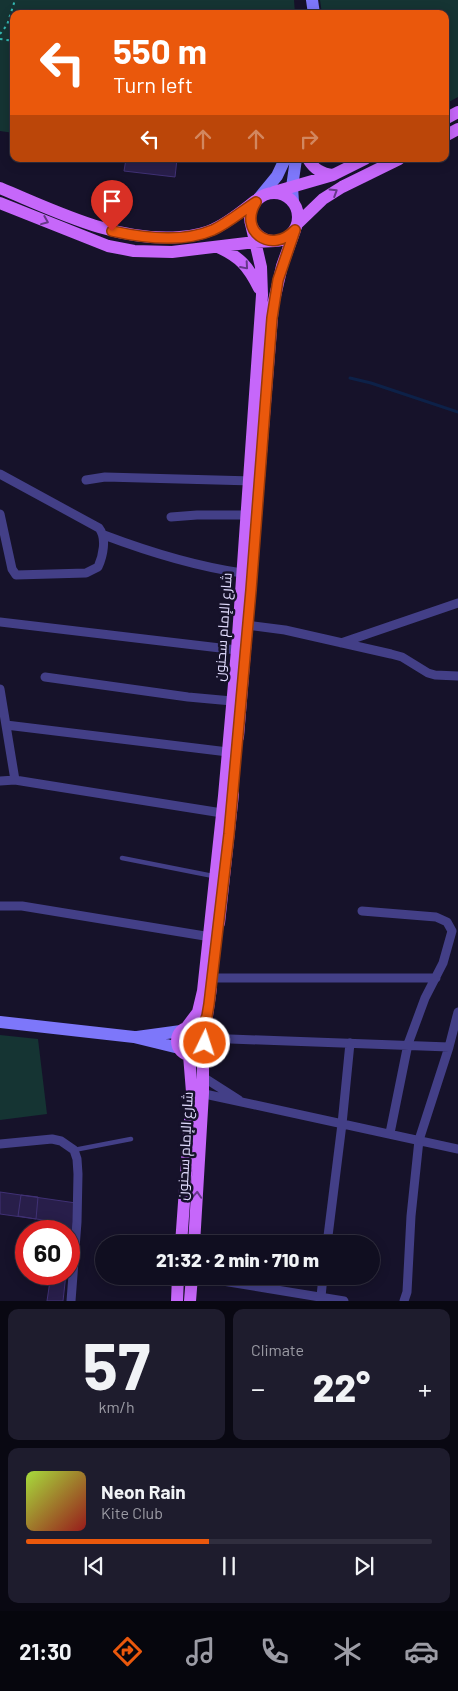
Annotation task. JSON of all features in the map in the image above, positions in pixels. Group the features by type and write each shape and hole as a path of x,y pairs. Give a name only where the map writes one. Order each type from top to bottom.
{"main road":[{"path":"310,162 316,169 324,174 333,175"},
{"path":"0,188 92,225 126,235 150,237 194,235 213,230 257,200 273,193 333,175 359,162"},
{"path":"0,203 108,246 134,251 172,252 282,240 323,199 393,162"},
{"path":"273,193 288,197 293,202 298,216 296,227"},
{"path":"257,200 252,208 251,224 260,237 275,241"},
{"name":"شارع الإمام سحنون","path":"251,224 261,267 262,295 254,481"},
{"name":"شارع الإمام سحنون","path":"183,1029 198,1012 201,1001 229,834 247,625 251,515 273,305 282,266 296,227"},
{"path":"218,247 234,254 244,263 262,295"},
{"name":"شارع الإمام سحنون","path":"203,1035 213,978 215,876 228,752 242,573 251,515"},
{"path":"191,1027 203,1035 203,1048 189,1051 177,1042 177,1036 183,1029 191,1027"},
{"name":"شارع الإمام سحنون","path":"182,1235 198,1093 204,1067 189,1051"},
{"name":"شارع الإمام سحنون","path":"189,1051 198,1093 194,1235"},
{"path":"177,1301 178,1285"},
{"path":"190,1301 191,1285"}],"street":[{"path":"257,200 277,176 284,162"},
{"path":"293,202 292,188 296,162"},
{"path":"0,474 96,525 104,535 158,555 209,568 242,573"},
{"path":"86,480 115,477 254,481"},
{"path":"0,514 12,569 18,576 82,574 90,572 98,567 100,562 104,535"},
{"path":"171,517 251,515"},
{"path":"341,643 458,603"},
{"path":"0,622 237,650"},
{"path":"247,625 285,630 402,657 428,673 458,676"},
{"path":"46,677 188,697 232,701"},
{"path":"0,689 15,780"},
{"path":"6,725 228,752"},
{"path":"0,780 15,780 222,813"},
{"path":"0,906 22,906 213,937"},
{"path":"362,911 436,918 447,922 455,931 443,963 425,998 408,1044 390,1133"},
{"path":"213,978 436,978"},
{"path":"404,1301 407,1292 411,1216 419,1140 449,1047 458,1012"},
{"path":"0,1022 134,1037 189,1051"},
{"path":"134,1037 183,1029"},
{"path":"203,1035 449,1047"},
{"path":"328,1235 350,1042"},
{"path":"203,1077 239,1100"},
{"path":"198,1093 227,1100 239,1100 458,1149"},
{"path":"0,1144 52,1138 69,1145 74,1150 77,1158 78,1174 78,1222 71,1301"},
{"path":"235,1285 292,1297 321,1297 344,1301"},
{"path":"321,1297 322,1285"}],"lane":[{"path":"122,858 215,876"},
{"path":"74,1150 131,1139"}],"path":[{"path":"0,34 7,25 10,16"}],"green space":[{"path":"0,0 294,0 295,10 10,10 10,132 0,131"},
{"path":"320,0 458,0 458,97 449,102 449,10 321,10"},
{"path":"0,1035 38,1039 47,1114 0,1120"}],"building":[{"path":"126,162 177,162 175,177 124,171"},
{"path":"0,1192 76,1203 74,1220 44,1220 0,1214"},
{"path":"21,1195 38,1197 36,1219 18,1216"},
{"path":"49,1285 65,1285 63,1301 47,1301"}],"waterway":[{"path":"350,378 371,383 458,412"}],"route":[{"path":"112,231 126,235 157,237 194,235 213,230 256,202 250,216 254,231 260,237 267,240 282,240 295,230 285,254 273,305 251,590 229,834 209,1004 201,1031 205,1043"}]}
